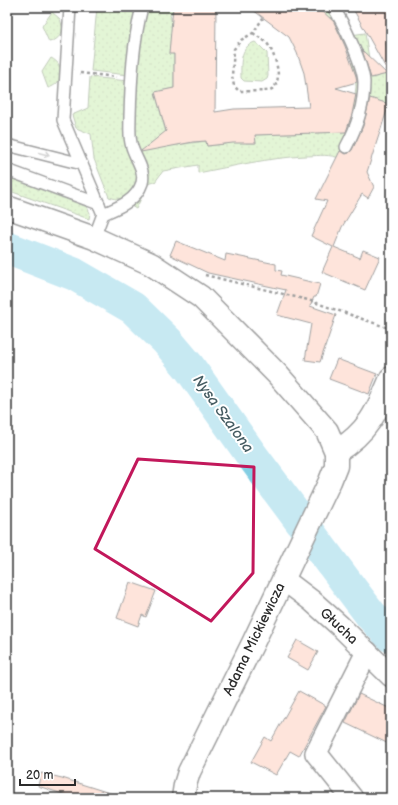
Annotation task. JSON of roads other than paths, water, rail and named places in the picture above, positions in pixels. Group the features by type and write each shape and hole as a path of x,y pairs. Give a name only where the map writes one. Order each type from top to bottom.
{"main road":[{"path":"7,207 94,238 151,264 201,297 241,336 304,404 327,431 336,452 355,438 372,420 391,378"},
{"name":"Adama Mickiewicza","path":"183,798 189,772 330,481 336,466 336,452"}],"street":[{"name":"Głucha","path":"286,574 312,601 391,676"},
{"path":"352,798 316,753 367,652"}],"lane":[{"path":"70,7 63,120 101,209 94,238"},
{"path":"7,170 101,209 121,206 137,194 142,182 142,170 134,155 130,142 131,78 142,7"},
{"path":"333,7 356,52 364,81 359,116 353,134 346,147"},
{"path":"7,145 82,164"}],"waterway":[{"name":"Nysa Szalona","path":"7,248 74,274 133,308 167,341 189,367 250,453 352,590 371,615 391,636"}]}
